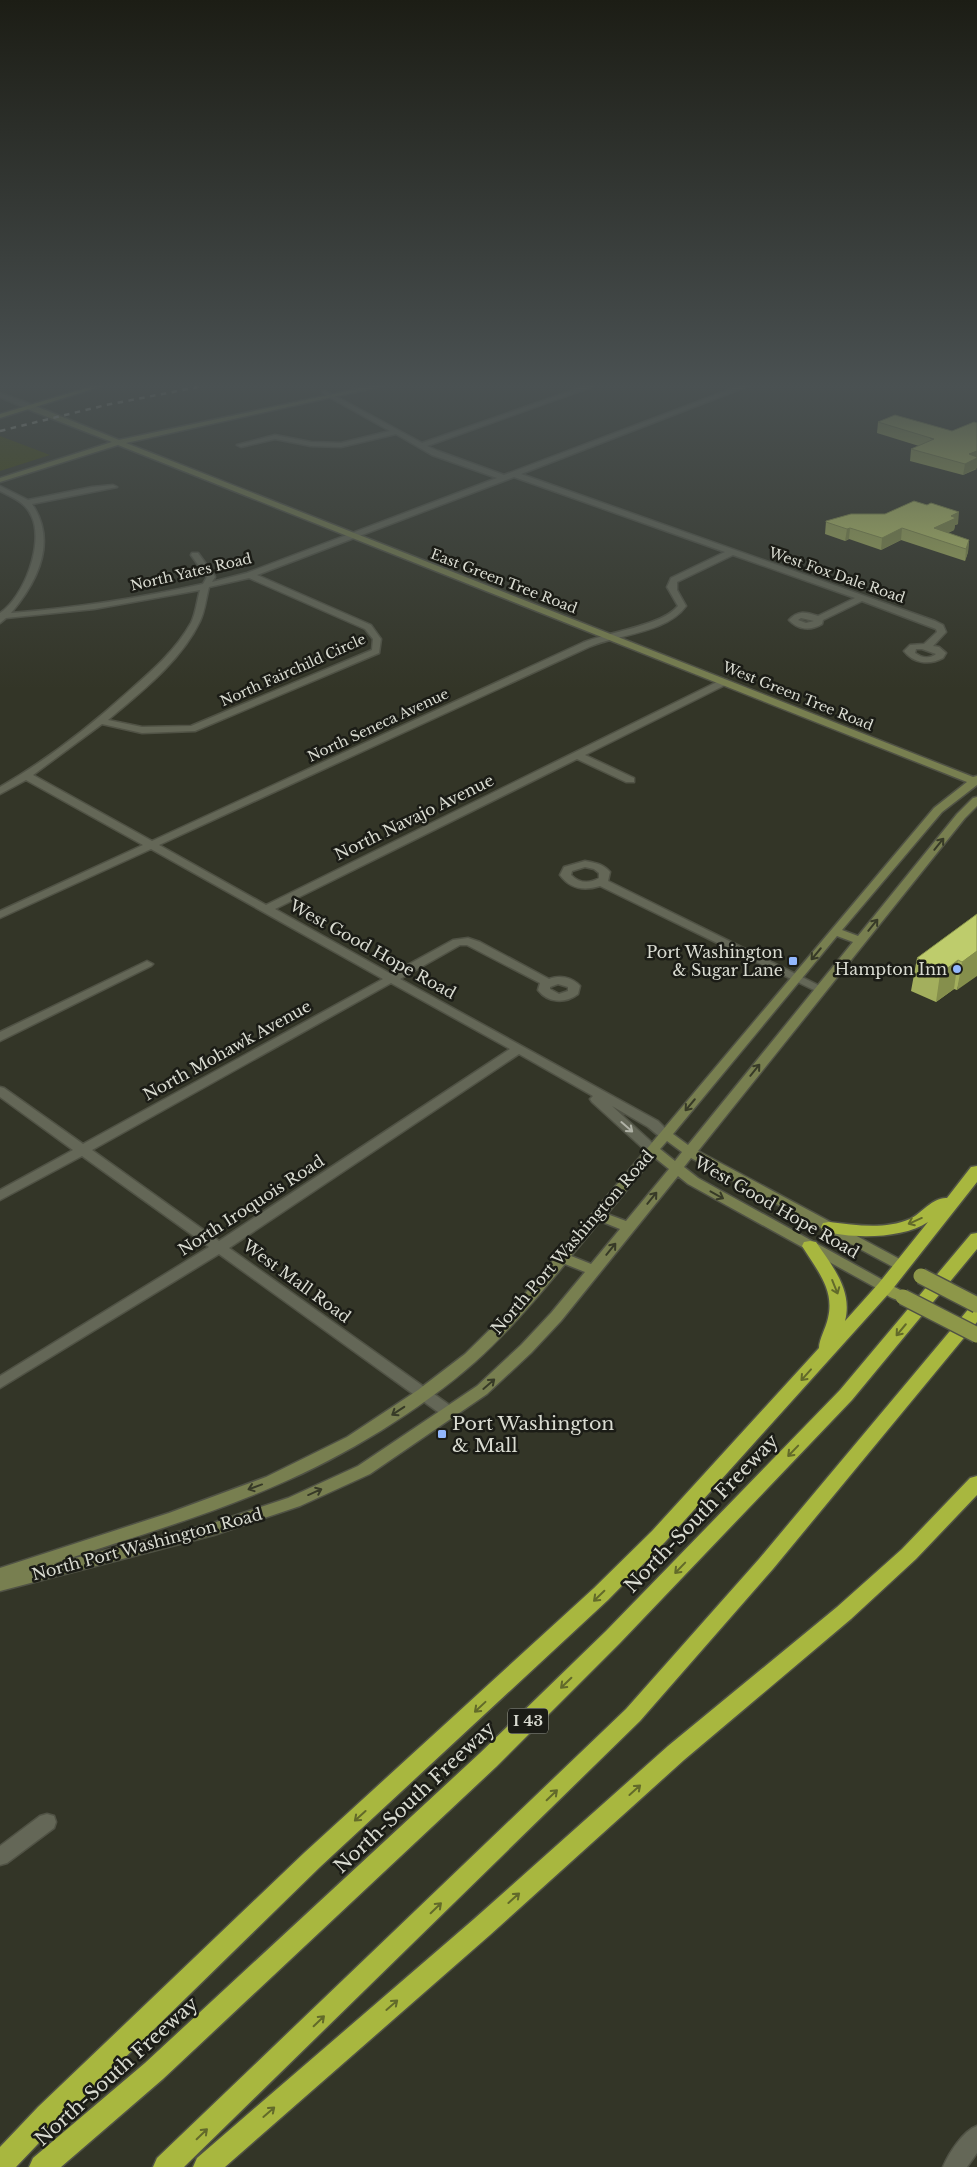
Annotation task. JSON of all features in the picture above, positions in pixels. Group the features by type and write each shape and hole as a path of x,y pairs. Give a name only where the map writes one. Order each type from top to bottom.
{"highway":[{"path":"0,2165 47,2116 312,1860 601,1594 658,1536 823,1356 894,1292 902,1266 977,1171"},
{"path":"829,1227 873,1232 915,1223 956,1196"},
{"name":"North-South Freeway","path":"42,2167 161,2064 488,1760 613,1637 846,1395 977,1238"},
{"path":"810,1246 837,1289 840,1304 834,1330 823,1356"},
{"path":"166,2167 633,1716 766,1564 977,1310"},
{"path":"206,2167 482,1927 676,1753 851,1606 909,1554 977,1483"}],"main road":[{"name":"East Green Tree Road","path":"231,487 609,636"},
{"name":"West Green Tree Road","path":"609,636 976,780"},
{"name":"North Port Washington Road","path":"0,1575 175,1517 272,1481 352,1441 424,1394 470,1358 522,1306 938,810 976,780"},
{"name":"North Port Washington Road","path":"0,1584 214,1529 294,1502 364,1470 482,1390 526,1349 556,1317 820,989 961,816 977,800"},
{"path":"938,810 961,816"},
{"path":"835,931 860,941"},
{"name":"West Good Hope Road","path":"666,1134 690,1152 977,1305"},
{"name":"West Good Hope Road","path":"652,1149 710,1191 894,1292 977,1335"},
{"path":"598,1215 628,1227"},
{"path":"562,1258 593,1270"}],"street":[{"path":"26,502 92,489 113,487"},
{"name":"North Yates Road","path":"1,617 98,607 250,575 480,487"},
{"name":"West Fox Dale Road","path":"550,487 940,627 942,630 940,635 927,646"},
{"path":"0,488 26,502 40,523 40,551 24,588 1,617"},
{"name":"North Seneca Avenue","path":"0,915 560,656 609,636 630,632 678,612 682,606 671,589 671,584 674,580 732,552"},
{"path":"0,791 27,776 101,721 167,662 196,621 204,586 211,577 194,555"},
{"name":"North Fairchild Circle","path":"101,721 142,730 192,729 376,651 377,639 368,627 250,575"},
{"path":"818,618 862,598"},
{"name":"North Navajo Avenue","path":"266,909 724,682"},
{"path":"577,755 630,780"},
{"name":"West Good Hope Road","path":"27,776 653,1124 666,1134"},
{"path":"601,882 820,989"},
{"name":"North Mohawk Avenue","path":"0,1196 449,946 462,941 476,944 548,982"},
{"path":"0,1037 147,964"},
{"name":"North Iroquois Road","path":"0,1383 220,1247 517,1050"},
{"name":"West Good Hope Road","path":"578,1083 652,1149"},
{"name":"West Mall Road","path":"0,1091 450,1413"},
{"path":"0,1857 47,1822"},
{"path":"954,2167 977,2136"}],"building":[{"path":"914,501 927,505 931,503 959,512 951,516 956,518 934,528 969,540 966,549 902,528 882,538 826,522 851,514 885,514"},
{"path":"977,914 977,951 962,962 958,960 940,974 916,962 920,960 917,958"}],"place":[{"name":"Port Washington & Sugar Lane","path":"793,961"},
{"name":"Hampton Inn","path":"957,969"},
{"name":"Port Washington & Mall","path":"442,1434"}]}
